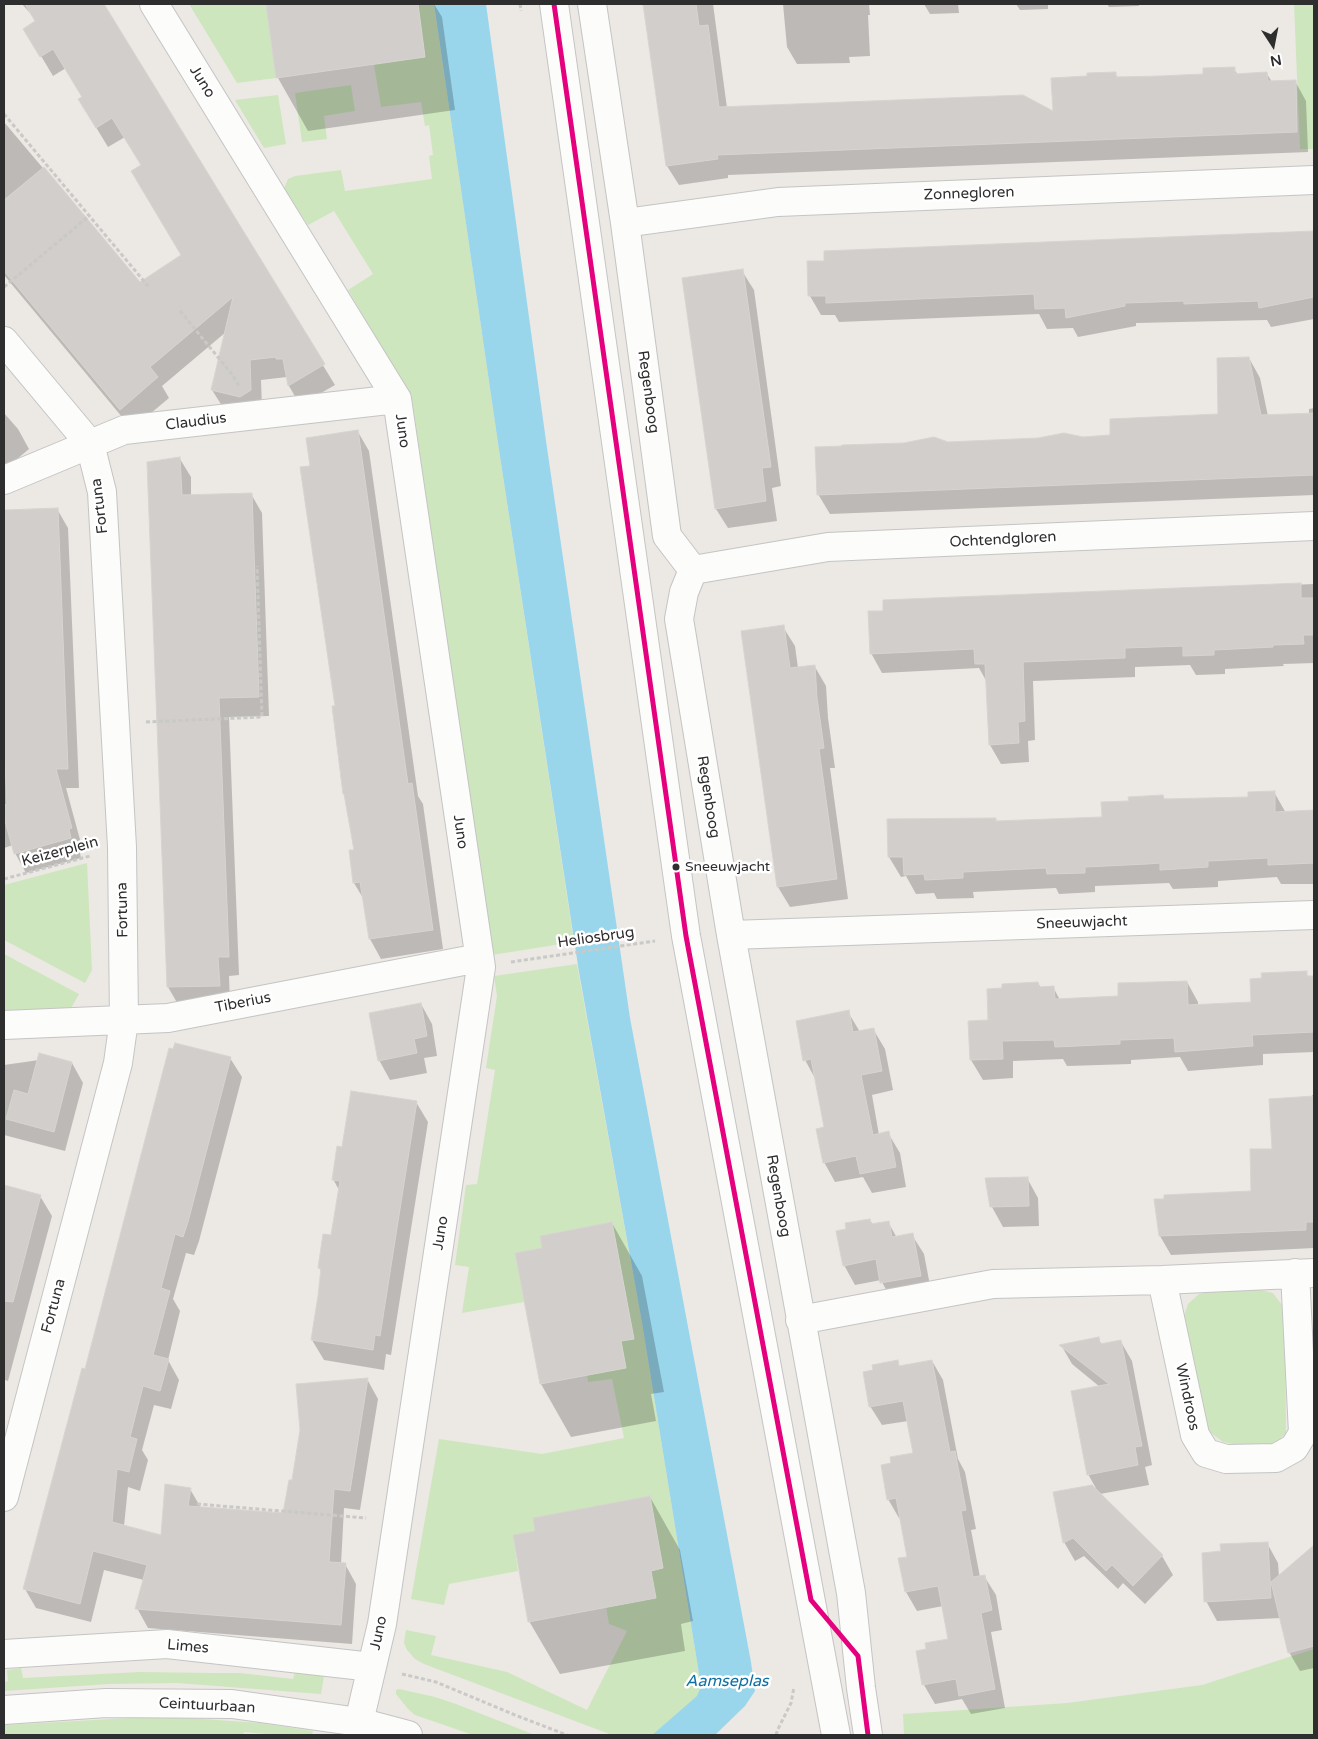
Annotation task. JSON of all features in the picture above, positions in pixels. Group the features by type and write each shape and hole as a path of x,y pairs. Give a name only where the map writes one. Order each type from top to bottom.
{"street":[{"name":"Juno","path":"154,4 397,399 479,958 479,977 382,1624 358,1722"},
{"name":"Regenboog","path":"554,4 686,936 837,1735"},
{"name":"Regenboog","path":"592,4 625,223 667,536 693,570 684,592 679,619 731,935 800,1320 852,1593 868,1735"},
{"name":"Zonnegloren","path":"625,223 778,202 1314,180"},
{"name":"Fortuna","path":"4,341 90,444 102,492 122,847 124,1020 118,1063 4,1496"},
{"name":"Claudius","path":"4,480 124,430 397,399"},
{"name":"Ochtendgloren","path":"693,570 828,548 1314,526"},
{"name":"Sneeuwjacht","path":"731,935 1314,915"},
{"name":"Tiberius","path":"4,1024 168,1018 479,958"},
{"name":"Windroos","path":"800,1320 993,1284 1162,1280 1305,1273 1303,1433 1294,1448 1276,1458 1226,1459 1206,1453 1194,1435 1162,1280"},
{"name":"Regenboog","path":"811,1600 858,1656"},
{"name":"Limes","path":"4,1654 168,1644 372,1667"},
{"name":"Regenboog","path":"837,1735 858,1656"},
{"name":"Ceintuurbaan","path":"4,1710 106,1703 232,1704 358,1722 408,1735"}],"path":[{"path":"4,114 148,286"},
{"path":"4,287 90,216"},
{"path":"180,311 231,373 258,414"},
{"path":"115,723 262,717 257,566"},
{"name":"Keizerplein","path":"4,879 122,847"},
{"name":"Heliosbrug","path":"541,957 654,941"},
{"path":"197,1504 398,1521"},
{"path":"372,1667 436,1682 515,1716 567,1735"}],"green space":[{"path":"189,4 266,4 276,78 237,83"},
{"path":"418,4 434,4 499,450 574,942 492,955 412,398 348,290 373,274 334,211 308,225 284,188 288,179 295,176 341,170 345,191 432,179 429,156 433,155 429,125 425,126 421,102 381,107 374,65 425,57"},
{"path":"1294,4 1314,4 1314,149 1300,149"},
{"path":"351,85 355,111 324,116 327,139 302,142 295,93"},
{"path":"278,95 286,144 264,148 235,100"},
{"path":"87,863 92,970 85,983 4,940 4,885"},
{"path":"4,954 79,994 70,1010 4,1011"},
{"path":"577,964 642,1323 701,1686 698,1696 652,1735 612,1735 424,1664 415,1659 404,1643 406,1630 436,1636 431,1655 507,1672 587,1710 627,1631 609,1624 606,1607 651,1571 663,1568 650,1496 587,1508 535,1531 513,1535 518,1571 449,1584 444,1605 411,1599 439,1439 542,1454 624,1438 612,1379 588,1382 587,1375 626,1367 621,1341 634,1339 612,1222 540,1236 542,1248 515,1253 524,1302 462,1313 469,1267 455,1265 466,1185 477,1184 495,1070 486,1068 497,996 494,976"},
{"path":"1257,1289 1273,1293 1285,1309 1286,1433 1278,1441 1262,1447 1223,1442 1211,1433 1204,1420 1183,1319 1188,1304 1199,1294 1213,1291"},
{"path":"1314,1649 1314,1735 904,1735 903,1714 1067,1703 1202,1685"},
{"path":"21,1668 23,1678 140,1672 240,1673 293,1679 295,1671 324,1676 321,1694 177,1683 109,1684 4,1691 4,1682 8,1681 7,1670"},
{"path":"399,1689 456,1704 535,1735 473,1735 415,1715 396,1694 396,1690"},
{"path":"147,1717 260,1723 313,1731 312,1735 244,1732 243,1735 4,1735 4,1725"}],"water":[{"name":"Aamseplas","path":"434,4 486,4 546,441 630,1018 755,1691 745,1706 715,1735 652,1735 697,1696 701,1686 642,1323 579,972 499,450"}],"building":[{"path":"25,4 104,4 325,364 288,386 283,359 276,359 276,357 250,360 251,390 240,397 211,390 233,297 150,367 158,377 120,410 4,271 4,200 44,167 140,282 181,255 131,171 141,165 112,118 96,128 78,99 82,97 53,49 40,57 23,29 35,21"},
{"path":"266,4 418,4 425,57 276,78"},
{"path":"643,4 696,4 699,26 708,25 719,107 1023,95 1053,111 1051,78 1087,76 1087,73 1116,72 1116,77 1203,74 1203,68 1235,67 1235,74 1267,72 1268,81 1296,80 1297,132 717,155 718,159 666,166"},
{"path":"1314,231 1314,297 1259,308 1258,301 1184,304 1184,301 1125,303 1125,306 1066,318 1065,308 1035,309 1034,294 826,303 826,296 808,296 807,261 824,261 824,251"},
{"path":"743,269 771,467 762,468 766,501 715,509 682,278"},
{"path":"1249,357 1261,415 1314,413 1314,475 817,495 815,447 904,443 934,437 948,442 1038,438 1064,433 1083,437 1110,435 1110,419 1218,414 1217,358"},
{"path":"358,430 408,784 412,783 433,930 369,939 360,882 353,883 349,850 354,850 343,794 332,706 335,706 300,467 310,466 306,438"},
{"path":"180,457 182,495 252,493 259,697 219,698 229,957 218,957 220,986 167,987 147,462"},
{"path":"58,508 68,769 56,769 72,828 69,829 71,838 14,854 4,817 4,805 7,804 4,743 4,510"},
{"path":"1301,583 1301,598 1314,598 1314,635 1303,635 1304,644 1214,650 1214,655 1183,656 1183,646 1125,648 1125,658 1023,662 1025,721 1018,722 1019,743 989,745 985,664 975,664 974,649 870,654 868,611 883,611 883,600"},
{"path":"784,625 790,668 815,665 817,698 824,748 819,749 837,879 777,887 741,631"},
{"path":"1275,791 1275,812 1314,810 1314,863 1268,865 1268,858 1208,861 1208,867 1160,870 1160,863 1085,867 1085,873 1047,874 1046,868 963,872 963,878 925,880 924,874 904,875 903,857 888,857 887,819 996,818 996,821 1102,817 1101,802 1129,801 1128,797 1163,795 1164,799 1248,797 1248,792"},
{"path":"1307,971 1307,976 1314,976 1314,1032 1252,1035 1253,1046 1175,1052 1174,1038 1120,1040 1120,1044 1055,1047 1054,1040 1002,1041 1003,1059 970,1060 968,1021 988,1020 987,989 1002,988 1002,984 1038,982 1039,987 1054,986 1055,999 1118,996 1118,983 1187,981 1188,1005 1251,1002 1250,979 1262,978 1261,973"},
{"path":"421,1003 427,1036 414,1039 417,1053 378,1061 369,1013"},
{"path":"849,1010 853,1032 874,1028 882,1071 861,1075 873,1135 889,1131 896,1167 860,1174 856,1156 823,1163 816,1129 824,1127 811,1059 803,1061 796,1021"},
{"path":"175,1043 231,1057 188,1222 183,1237 175,1234 161,1288 170,1291 153,1355 169,1359 160,1391 143,1386 130,1437 137,1439 129,1472 117,1469 112,1522 161,1535 165,1484 191,1488 188,1506 283,1513 289,1480 292,1480 300,1430 296,1384 368,1378 350,1491 334,1489 329,1562 346,1563 341,1625 135,1609 147,1565 93,1551 80,1604 23,1589 82,1368 85,1369 169,1048 173,1049"},
{"path":"39,1053 72,1062 54,1132 6,1119 14,1090 28,1094"},
{"path":"351,1091 417,1101 380,1336 375,1335 373,1350 311,1340 318,1296 321,1268 318,1268 323,1234 331,1235 340,1181 332,1180 337,1146 342,1147"},
{"path":"1314,1096 1314,1222 1306,1222 1306,1230 1159,1236 1154,1199 1164,1199 1164,1195 1251,1191 1250,1149 1272,1149 1269,1099"},
{"path":"1028,1177 1029,1206 990,1207 985,1178"},
{"path":"4,1185 41,1195 13,1302 4,1301"},
{"path":"870,1219 871,1224 889,1221 892,1237 913,1233 921,1276 880,1283 876,1259 843,1266 836,1231 846,1229 845,1223"},
{"path":"612,1222 634,1339 621,1341 626,1368 540,1384 515,1253 542,1248 540,1236"},
{"path":"1099,1337 1100,1344 1121,1340 1142,1446 1135,1447 1138,1465 1087,1475 1071,1391 1109,1384 1059,1345"},
{"path":"898,1360 899,1366 932,1360 950,1452 955,1451 966,1510 961,1511 973,1577 985,1575 992,1610 981,1613 995,1689 959,1696 956,1679 922,1685 916,1651 926,1649 925,1643 948,1639 938,1586 905,1592 898,1558 907,1557 896,1498 887,1500 881,1465 891,1463 890,1457 913,1453 903,1401 869,1407 863,1372 873,1370 872,1365"},
{"path":"1092,1485 1163,1555 1133,1586 1112,1565 1106,1571 1073,1538 1063,1543 1053,1492"},
{"path":"650,1496 663,1568 651,1571 656,1598 528,1622 513,1535 535,1531 533,1518"},
{"path":"1268,1542 1271,1598 1204,1602 1202,1553 1221,1551 1220,1544"},
{"path":"1314,1545 1314,1646 1288,1653 1271,1582"}],"transit line":[{"path":"554,4 686,936 811,1600 858,1656 868,1735"}],"place":[{"name":"Sneeuwjacht","path":"676,867"}]}
